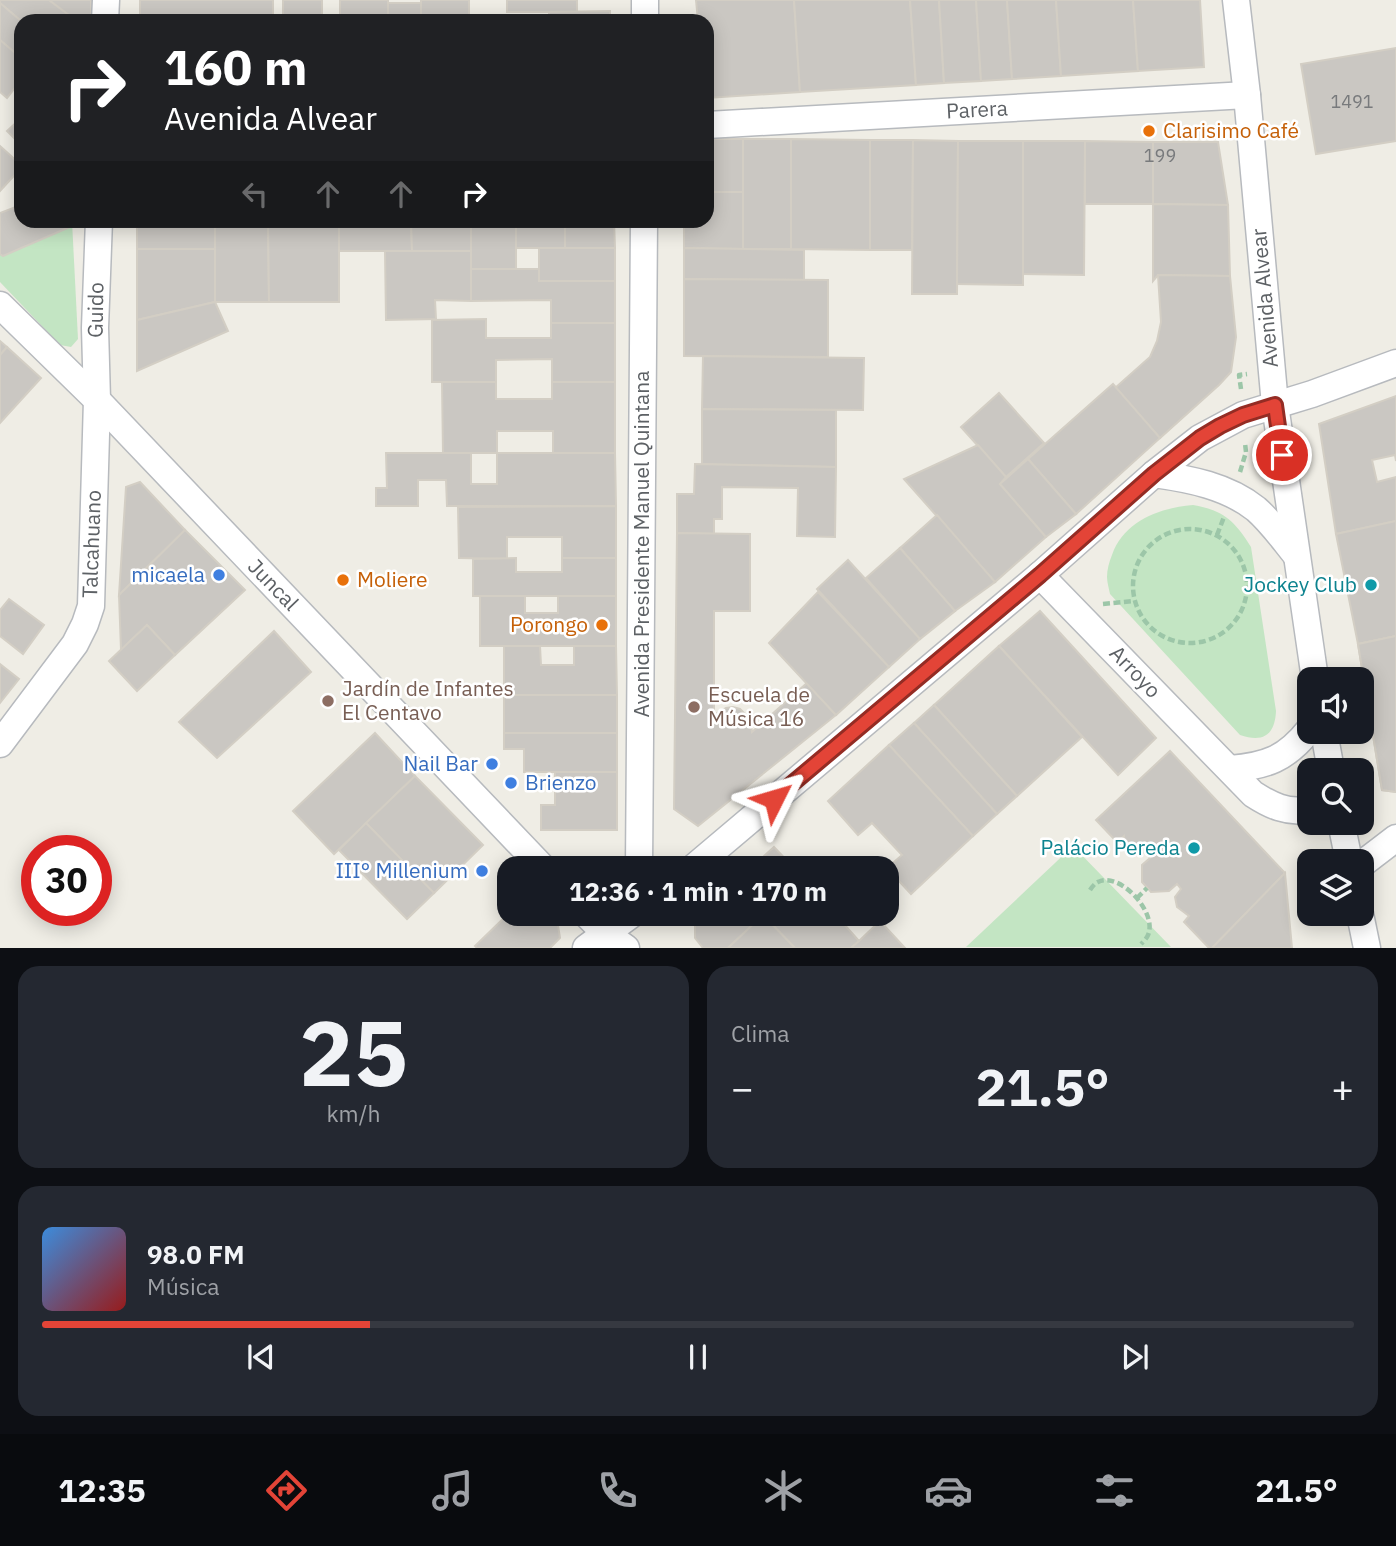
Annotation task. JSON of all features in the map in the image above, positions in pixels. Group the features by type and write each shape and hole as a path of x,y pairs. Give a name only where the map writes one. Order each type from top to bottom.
{"street":[{"name":"Avenida Alvear","path":"1236,0 1275,405 1313,667"},
{"name":"Parera","path":"714,125 1247,95"},
{"name":"Guido","path":"97,400 95,328 99,228"},
{"name":"Avenida Presidente Manuel Quintana","path":"639,856 644,228"},
{"name":"Juncal","path":"0,305 97,400 532,856"},
{"path":"707,856 1040,575 1154,474 1200,438 1243,415 1312,394 1396,363"},
{"name":"Talcahuano","path":"0,744 75,644 91,606 97,400"},
{"path":"1154,474 1188,479 1233,495 1255,508 1297,556"},
{"name":"Arroyo","path":"1040,575 1253,793 1278,807 1297,810"},
{"path":"1230,769 1267,764 1297,743"},
{"path":"1374,855 1396,838"},
{"path":"596,940 617,926"},
{"path":"596,940 629,947 633,926"},
{"path":"1363,926 1369,945"}],"path":[{"path":"1180,529 1199,529 1217,535 1232,547 1243,563 1248,581 1246,600 1239,618 1226,632 1210,641 1191,644 1172,641 1155,632 1142,618 1134,601 1132,582 1137,563 1147,547 1162,536 1180,529"},
{"path":"1090,890 1098,881 1110,880 1127,888 1145,908 1151,926 1148,936 1141,944"},
{"path":"1136,898 1147,888"}],"green space":[{"path":"53,228 72,228 78,339 71,347 60,345 0,282 0,247"},
{"path":"1193,505 1212,510 1227,518 1251,547 1276,711 1273,726 1261,737 1240,735 1110,594 1108,566 1125,533 1144,518 1156,513"},
{"path":"1073,846 1171,947 966,947"}],"building":[{"path":"0,0 49,0 68,14 14,15"},
{"path":"49,0 91,0 91,14 68,14"},
{"path":"140,0 273,0 273,14 140,14"},
{"path":"283,0 322,0 322,14 283,14"},
{"path":"340,0 388,0 388,14 340,14"},
{"path":"421,0 469,0 469,14 421,14"},
{"path":"507,0 577,0 577,12 507,12"},
{"path":"696,0 794,0 800,92 714,98 714,14 697,14"},
{"path":"794,0 910,0 916,85 800,92"},
{"path":"910,0 939,0 944,83 916,85"},
{"path":"939,0 976,0 981,81 944,83"},
{"path":"976,0 1007,0 1012,79 981,81"},
{"path":"1007,0 1056,0 1061,76 1012,79"},
{"path":"1056,0 1133,0 1138,71 1061,76"},
{"path":"1133,0 1200,0 1204,67 1138,71"},
{"path":"0,3 14,15 14,52 0,40"},
{"path":"388,3 421,3 421,14 388,14"},
{"path":"610,11 610,14 549,14"},
{"path":"0,40 14,52 14,89 7,98 0,92"},
{"path":"1396,48 1396,141 1316,154 1301,64"},
{"path":"14,124 14,138 7,131"},
{"path":"714,139 743,139 743,192 714,192"},
{"path":"743,139 791,139 791,249 743,249"},
{"path":"791,139 870,140 870,250 791,249"},
{"path":"870,140 913,140 912,250 870,250"},
{"path":"913,140 958,141 957,294 912,294"},
{"path":"958,141 1023,141 1023,285 957,284"},
{"path":"1023,141 1085,141 1084,275 1023,274"},
{"path":"1085,141 1153,142 1153,204 1085,204"},
{"path":"1153,142 1218,142 1228,205 1153,204"},
{"path":"0,146 14,159 14,176 0,191"},
{"path":"714,192 743,192 743,249 684,248 684,228 714,228"},
{"path":"1153,204 1228,205 1230,276 1158,275 1153,281"},
{"path":"14,208 14,228 68,228 3,256 0,254 0,213"},
{"path":"137,228 215,228 215,249 137,249"},
{"path":"215,228 268,228 269,302 215,302"},
{"path":"268,228 339,228 339,302 269,302"},
{"path":"339,228 411,228 412,251 339,251"},
{"path":"411,228 471,228 471,251 412,251"},
{"path":"471,228 516,228 516,269 471,269"},
{"path":"516,228 565,228 565,248 516,248"},
{"path":"565,228 614,228 615,248 565,248"},
{"path":"539,248 615,248 615,281 539,281"},
{"path":"684,248 804,250 804,280 684,279"},
{"path":"137,249 215,249 215,302 137,320"},
{"path":"385,251 471,251 471,301 435,300 436,319 386,320"},
{"path":"471,269 539,269 539,281 615,281 615,323 551,323 551,300 471,301"},
{"path":"1158,275 1230,276 1236,337 1231,372 1160,438 1115,388 1150,357 1157,341 1161,322"},
{"path":"684,279 828,280 828,357 684,356"},
{"path":"215,302 228,331 137,371 137,320"},
{"path":"486,319 486,338 551,338 551,323 615,323 615,382 552,382 552,359 496,360 496,382 432,382 432,320"},
{"path":"0,341 7,347 0,355"},
{"path":"7,347 41,378 0,423 0,355"},
{"path":"703,356 864,358 863,410 702,409"},
{"path":"442,382 496,382 496,399 552,399 552,382 615,382 615,453 553,453 553,431 497,431 497,453 443,453"},
{"path":"1113,384 1160,438 1076,514 1028,459"},
{"path":"999,393 1044,443 1006,477 961,427"},
{"path":"1396,396 1396,461 1395,455 1372,460 1377,482 1396,477 1396,521 1336,534 1319,424"},
{"path":"702,409 836,410 836,467 702,464"},
{"path":"978,445 1006,477 1000,484 1046,537 995,582 904,479"},
{"path":"386,453 471,453 471,484 497,484 497,453 615,453 616,506 447,506 446,480 418,480 418,506 376,506 376,488 387,488"},
{"path":"1028,459 1076,514 1046,537 1000,484"},
{"path":"695,464 836,467 835,537 797,536 798,488 722,487 722,519 714,519 714,534 677,533 677,494 694,494"},
{"path":"140,482 185,530 119,595 126,487"},
{"path":"616,506 616,558 562,558 562,537 507,537 507,559 459,558 458,507"},
{"path":"937,515 995,582 955,611 900,548"},
{"name":"Jockey Club","path":"1396,521 1396,636 1358,644 1336,534"},
{"path":"185,530 245,590 175,655 147,625 121,650 119,595"},
{"path":"677,533 750,534 750,611 714,611 714,715 726,708 740,709 750,719 752,732 807,683 836,715 698,826 674,809"},
{"path":"900,548 955,611 920,639 866,578"},
{"path":"516,558 516,572 562,572 562,558 616,558 616,596 473,596 473,559"},
{"path":"848,560 920,639 889,667 817,589"},
{"path":"818,592 889,667 836,715 769,643"},
{"path":"480,596 525,596 525,613 558,613 558,596 616,596 616,646 480,646"},
{"path":"9,599 44,625 23,654 0,636 0,610"},
{"path":"1040,611 1156,738 1118,775 999,646"},
{"path":"147,625 175,655 137,691 109,661"},
{"path":"274,631 311,672 217,758 179,722"},
{"path":"1396,636 1396,723 1393,723 1396,735 1396,792 1382,790 1374,741 1374,667 1362,667 1358,644"},
{"path":"1396,636 1396,792 1382,790 1374,741 1374,667 1362,667 1358,644"},
{"path":"504,646 540,646 541,665 574,665 574,646 616,646 617,695 504,695"},
{"path":"999,646 1082,737 1017,796 934,705"},
{"path":"0,664 19,679 0,703"},
{"path":"504,695 617,695 617,733 504,733"},
{"path":"934,705 1017,796 997,814 914,723"},
{"path":"914,723 997,814 973,836 889,745"},
{"path":"375,733 415,776 334,854 293,811"},
{"path":"504,733 617,733 617,772 524,772 524,749 504,749"},
{"path":"889,745 973,836 911,894 899,881 899,858 902,855 872,823 858,835 828,801"},
{"name":"Palácio Pereda","path":"1170,751 1285,873 1212,948 1184,922 1189,916 1177,907 1175,897 1181,889 1177,884 1169,891 1151,892 1142,882 1142,865 1150,858 1145,851 1140,856 1131,853 1125,845 1124,836 1117,842 1096,820"},
{"path":"555,772 617,772 617,830 541,830 541,805 555,805"},
{"path":"415,776 483,845 434,893 366,823"},
{"path":"366,823 434,893 407,919 339,850"},
{"path":"774,847 783,856 764,856"},
{"path":"1285,873 1292,948 1212,948"},
{"path":"497,925 558,926 560,938 550,948 475,946"},
{"path":"695,926 751,926 728,948 703,948 695,938"},
{"path":"751,926 774,926 795,948 728,948"},
{"path":"774,926 846,926 859,941 851,948 795,948"},
{"path":"875,926 885,926 905,948 851,948"}],"place":[{"name":"Clarisimo Café","path":"1149,131"},
{"name":"micaela","path":"219,575"},
{"name":"Moliere","path":"343,580"},
{"name":"Jockey Club","path":"1371,585"},
{"name":"Porongo","path":"602,625"},
{"name":"Jardín de Infantes El Centavo","path":"328,701"},
{"name":"Escuela de Música 16","path":"694,707"},
{"name":"Nail Bar","path":"492,764"},
{"name":"Brienzo","path":"511,783"},
{"name":"Palácio Pereda","path":"1194,848"},
{"name":"III° Millenium","path":"482,871"}],"route":[{"path":"774,799 1040,575 1154,474 1200,438 1243,415 1275,405 1282,455"}]}
